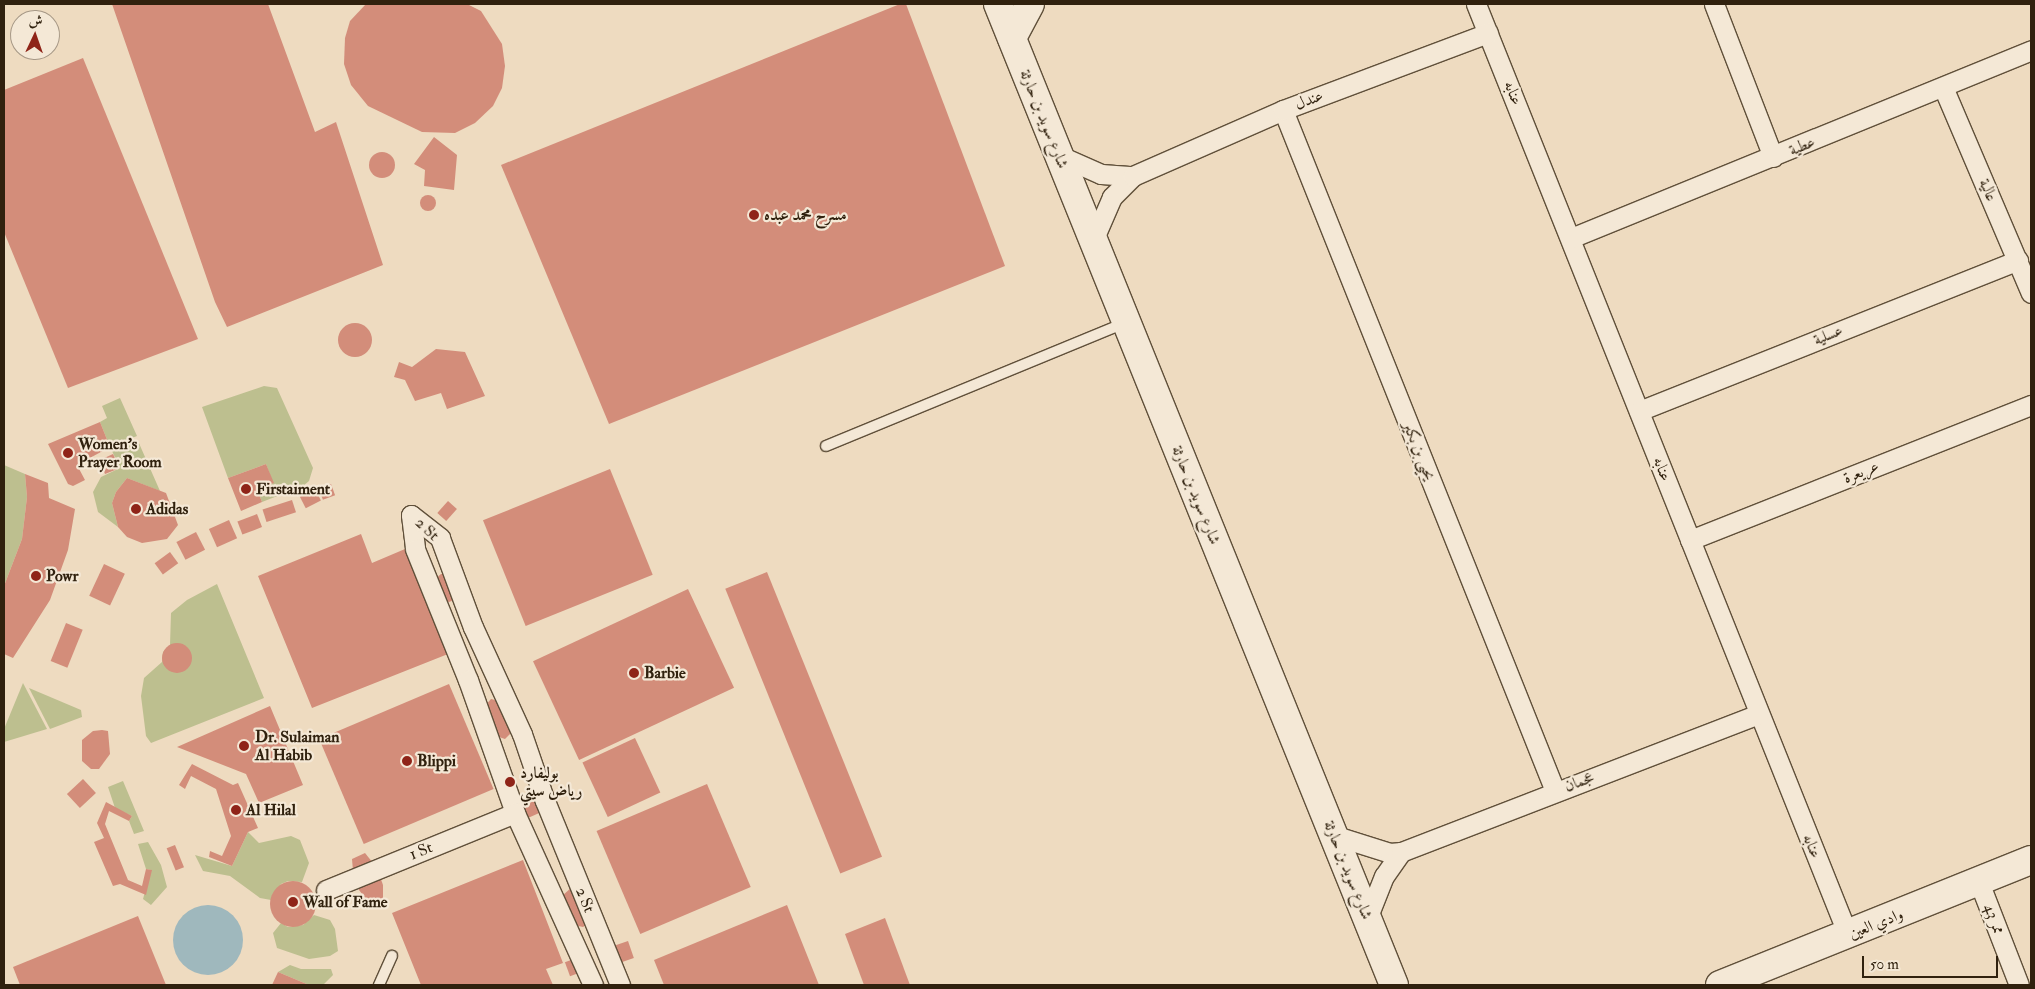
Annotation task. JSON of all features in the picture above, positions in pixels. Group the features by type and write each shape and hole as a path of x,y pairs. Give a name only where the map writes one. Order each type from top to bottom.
{"street":[{"name":"شارع سويد بن حارثة","path":"998,4 1394,985"},
{"path":"1012,38 1030,4"},
{"name":"عنابه","path":"1476,4 1571,238 1758,714 1848,935"},
{"path":"1714,4 1774,157"},
{"name":"عندل","path":"1093,242 1112,197 1133,176 1283,110 1488,33"},
{"name":"عطية","path":"1571,238 1774,157 2031,50"},
{"name":"عالية","path":"1943,87 2031,293"},
{"name":"يحيى بن بكير","path":"1283,110 1555,791"},
{"name":"عندل","path":"1058,155 1101,174 1133,176"},
{"name":"عسلية","path":"1639,411 2018,260"},
{"name":"عريعرة","path":"1690,540 2031,404"},
{"name":"2 St","path":"593,985 515,813 457,652 415,548 411,515 440,538 480,642 522,734 560,838 620,985"},
{"path":"457,652 480,642"},
{"name":"عجمان","path":"1333,835 1390,853 1401,852 1758,714"},
{"path":"502,776 533,766"},
{"name":"1 St","path":"326,890 515,813"},
{"path":"532,850 560,838"},
{"path":"1367,919 1384,876 1401,852"},
{"name":"وادي العين","path":"1720,985 2031,860"},
{"name":"ممر 43","path":"1979,882 2019,985"},
{"path":"585,965 608,956"}],"lane":[{"path":"826,446 1126,322"},
{"path":"379,985 392,956"}],"green space":[{"path":"264,386 277,388 313,468 309,481 303,486 262,502 257,489 273,483 266,464 228,478 202,407"},
{"path":"120,398 137,436 110,447 100,422 107,418 102,406"},
{"path":"138,441 160,491 127,478 116,492 112,503 118,527 98,512 93,492 101,477 120,468 112,451"},
{"path":"4,465 25,474 27,497 22,539 4,586"},
{"path":"217,584 264,698 151,743 146,736 141,696 144,678 162,662 163,652 170,645 171,613 187,600"},
{"path":"23,683 47,729 4,742 4,729"},
{"path":"29,688 81,710 82,717 50,729"},
{"path":"123,781 144,831 134,834 129,821 132,816 115,808 108,787"},
{"path":"248,832 259,843 291,836 300,840 309,863 302,882 288,881 281,884 271,900 260,898 230,876 203,871 195,855 232,866"},
{"path":"148,842 161,865 167,887 151,905 143,899 151,870 146,869 138,844"},
{"path":"314,915 330,920 335,929 338,951 330,956 309,959 277,948 273,933 281,923 288,927 303,925"},
{"path":"290,965 301,969 331,969 333,975 323,985 309,985 278,972"}],"water":[{"path":"208,905 221,908 233,915 240,927 243,940 240,953 233,965 221,972 208,975 195,972 183,965 176,953 173,940 176,927 183,915 195,908"}],"building":[{"path":"112,4 268,4 315,132 336,122 383,265 227,327 215,302"},
{"path":"366,4 467,4 481,11 502,44 505,66 502,88 493,106 475,123 455,133 422,132 368,106 351,85 344,64 345,38 350,21"},
{"name":"مسرح محمد عبده","path":"900,4 906,4 1005,266 609,424 501,165"},
{"path":"83,58 198,339 68,388 4,232 4,90"},
{"path":"434,137 457,155 454,190 424,186 425,170 414,164"},
{"path":"382,152 391,156 395,165 391,174 382,178 373,174 369,165 373,156"},
{"path":"425,195 431,195 436,200 434,209 425,211 420,206 420,200"},
{"path":"355,323 367,328 372,340 367,352 355,357 343,352 338,340 343,328"},
{"path":"436,349 465,352 485,396 447,409 441,393 415,401 405,380 394,377 399,362 412,367"},
{"path":"100,422 110,447 77,465 85,480 73,486 68,484 48,444"},
{"path":"113,454 120,468 105,474 100,460"},
{"path":"266,464 274,483 257,489 262,502 241,511 228,478"},
{"path":"610,469 653,575 526,626 483,520"},
{"path":"25,474 48,483 49,498 75,509 68,550 50,600 13,658 4,654 4,586 22,539 27,497"},
{"path":"127,478 166,493 178,525 167,539 142,543 127,537 118,527 112,503 116,492"},
{"path":"331,484 335,495 323,500 319,488"},
{"path":"315,489 321,501 306,508 300,497"},
{"path":"292,500 296,512 267,522 263,510"},
{"path":"448,501 457,509 446,521 437,513"},
{"path":"257,514 262,527 242,535 237,522"},
{"path":"229,520 237,538 217,547 209,529"},
{"path":"196,532 205,550 185,560 176,542"},
{"path":"361,534 372,563 405,549 448,654 312,708 258,576"},
{"path":"170,552 178,563 163,574 155,563"},
{"path":"104,564 125,574 110,605 89,596"},
{"path":"767,572 882,857 840,874 725,589"},
{"path":"441,574 446,574 454,600 449,602 443,601 434,580"},
{"path":"688,589 734,688 579,760 533,661"},
{"path":"66,623 83,630 67,668 51,661"},
{"path":"177,643 187,648 192,658 187,668 177,673 167,668 162,658 167,648"},
{"path":"449,684 494,789 364,844 319,739"},
{"path":"491,699 499,701 511,733 505,739 496,736 485,706"},
{"path":"270,706 303,785 259,803 246,774 177,747"},
{"path":"93,731 108,731 110,754 99,769 91,769 82,761 82,740"},
{"path":"635,738 660,792 608,817 582,763"},
{"path":"192,764 233,785 238,783 258,828 248,832 232,866 209,857 210,851 222,856 231,836 216,789 191,776 185,789 179,785"},
{"path":"83,779 96,793 80,808 67,794"},
{"path":"707,784 751,887 640,934 597,831"},
{"path":"535,793 543,811 529,818 520,800"},
{"path":"106,802 132,816 129,821 109,811 105,824 128,880 142,886 146,869 152,870 146,895 120,884 113,886 94,842 104,838 97,823"},
{"path":"175,845 184,867 176,871 167,848"},
{"path":"365,853 377,868 383,885 383,903 376,905 370,904 359,890 353,871 352,859"},
{"path":"523,860 563,963 546,969 553,985 421,985 392,913"},
{"name":"Wall of Fame","path":"288,881 298,881 312,891 316,904 312,917 306,923 298,927 288,927 274,917 270,909 270,899 280,885"},
{"path":"572,887 586,925 583,927 574,925 562,896"},
{"path":"787,905 819,985 664,985 654,960"},
{"path":"138,916 166,985 20,985 13,967"},
{"path":"885,918 910,985 864,985 845,934"},
{"path":"628,941 634,958 618,964 612,947"},
{"path":"579,957 584,971 570,976 565,962"},
{"path":"278,972 309,985 272,985"}],"place":[{"name":"مسرح محمد عبده","path":"754,215"},
{"name":"Women's Prayer Room","path":"68,453"},
{"name":"Firstaiment","path":"246,489"},
{"name":"Adidas","path":"136,509"},
{"name":"Powr","path":"36,576"},
{"name":"Barbie","path":"634,673"},
{"name":"Dr. Sulaiman Al Habib","path":"244,746"},
{"name":"Blippi","path":"407,761"},
{"name":"بوليفارد رياض سيتي","path":"510,782"},
{"name":"Al Hilal","path":"236,810"},
{"name":"Wall of Fame","path":"293,902"}]}
